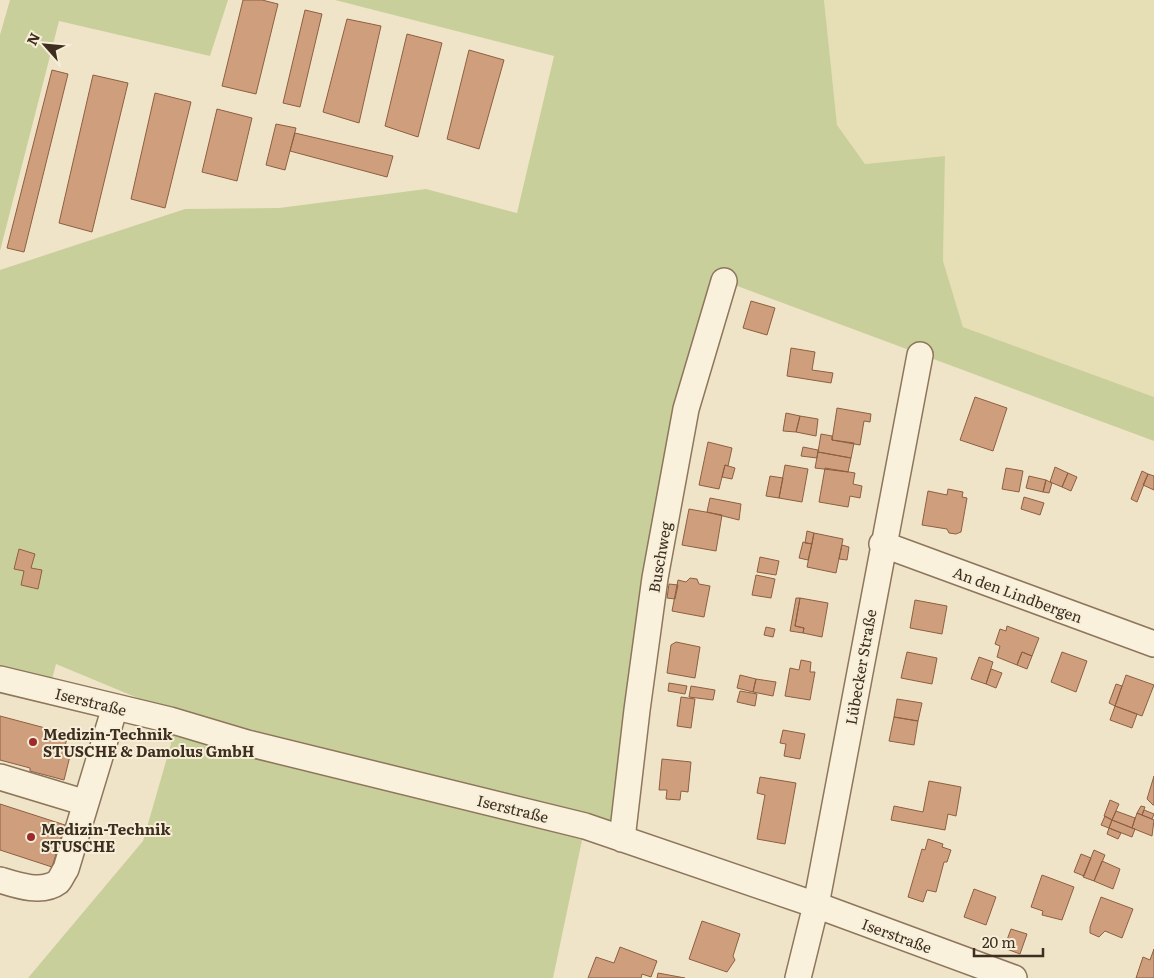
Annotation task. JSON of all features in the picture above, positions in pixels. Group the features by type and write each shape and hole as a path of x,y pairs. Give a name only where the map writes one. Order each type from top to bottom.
{"street":[{"name":"Buschweg","path":"622,839 638,701 664,531 686,409 724,281"},
{"name":"Lübecker Straße","path":"798,978 816,905 882,544 920,355"},
{"name":"An den Lindbergen","path":"882,544 1154,644"},
{"name":"Iserstraße","path":"0,679 115,707 247,743 586,826 816,905 1014,978"},
{"path":"0,880 20,886 48,886 59,882 66,869 115,707"},
{"path":"0,777 86,803"}],"shaded area":[{"path":"824,0 1154,0 1154,397 963,327 943,261 945,156 865,164 837,125"}],"green space":[{"path":"10,0 228,0 210,56 59,21 0,251 0,35"},
{"path":"335,0 824,0 837,125 865,164 945,156 943,261 963,327 1154,397 1154,441 724,281 686,409 622,839 585,826 553,978 28,978 143,841 171,744 170,720 241,741 56,664 49,691 0,679 0,270 185,209 279,208 426,189 517,213 554,56"}],"building":[{"path":"243,0 262,0 278,4 256,94 222,86"},
{"path":"305,10 322,14 300,107 283,103"},
{"path":"347,19 381,26 359,123 323,112"},
{"path":"407,34 442,43 418,137 385,126"},
{"path":"469,50 504,60 479,149 447,139"},
{"path":"52,70 68,74 24,252 7,248"},
{"path":"93,75 128,83 92,232 59,223"},
{"path":"155,93 191,102 165,208 131,199"},
{"path":"217,109 252,118 237,181 202,172"},
{"path":"276,124 296,128 285,170 266,165"},
{"path":"295,133 393,156 387,177 290,151"},
{"path":"751,301 775,308 767,335 743,328"},
{"path":"791,348 815,352 812,370 833,373 831,383 787,376"},
{"path":"975,397 1007,408 993,451 960,440"},
{"path":"837,408 871,414 870,422 864,421 860,445 832,440"},
{"path":"786,413 800,416 796,432 783,431"},
{"path":"800,416 818,419 816,436 796,432"},
{"path":"821,434 832,436 832,440 854,443 851,458 818,452"},
{"path":"708,442 732,448 728,466 725,465 719,489 699,485"},
{"path":"803,447 818,450 817,458 801,456"},
{"path":"818,452 851,458 848,472 815,468"},
{"path":"725,465 735,468 732,479 722,477"},
{"path":"785,465 808,469 802,502 779,498"},
{"path":"1055,467 1068,473 1062,487 1050,482"},
{"path":"825,468 855,473 853,484 862,486 860,498 850,496 848,507 819,502"},
{"path":"1006,468 1023,471 1019,492 1002,489"},
{"path":"1142,471 1148,474 1137,502 1131,499"},
{"path":"1068,473 1077,477 1071,491 1062,487"},
{"path":"1148,474 1154,476 1154,490 1143,485"},
{"path":"770,476 783,478 779,498 766,496"},
{"path":"1029,476 1046,480 1043,492 1026,488"},
{"path":"1046,480 1052,483 1049,493 1043,492"},
{"path":"948,489 963,492 962,497 967,498 961,532 956,534 949,533 947,529 922,525 928,491 947,495"},
{"path":"1024,497 1044,503 1040,515 1021,509"},
{"path":"710,498 741,504 739,520 707,512"},
{"path":"689,509 722,515 716,551 682,545"},
{"path":"807,531 814,533 812,544 805,543"},
{"path":"814,533 843,539 836,573 807,567"},
{"path":"803,542 812,544 808,560 799,558"},
{"path":"842,545 849,547 847,560 839,559"},
{"path":"19,549 35,554 31,568 42,570 38,589 21,585 24,571 14,569"},
{"path":"760,557 779,561 776,575 757,572"},
{"path":"756,575 775,579 771,598 752,595"},
{"path":"690,578 697,579 699,584 710,586 704,617 672,611 678,580 686,582"},
{"path":"669,584 678,585 675,599 667,598"},
{"path":"796,598 800,598 795,626 804,628 803,633 790,631"},
{"path":"800,598 828,603 822,637 803,633 804,628 795,626"},
{"path":"915,600 947,606 942,634 910,628"},
{"path":"1007,626 1039,638 1032,656 1022,652 1017,665 997,657 1000,646 995,644 1000,629 1006,631"},
{"path":"766,627 775,629 773,637 764,635"},
{"path":"676,642 700,647 695,678 667,673 671,645"},
{"path":"907,652 937,658 932,684 901,678"},
{"path":"1022,652 1032,656 1027,669 1017,665"},
{"path":"1062,652 1087,661 1076,692 1051,682"},
{"path":"979,657 993,662 986,684 971,679"},
{"path":"801,660 811,662 810,672 815,672 810,700 785,696 790,668 799,670"},
{"path":"991,669 1002,673 996,688 986,684"},
{"path":"740,675 756,679 753,692 737,688"},
{"path":"1126,675 1154,685 1142,716 1115,706"},
{"path":"756,679 776,682 773,696 753,692"},
{"path":"669,683 687,686 685,694 668,691"},
{"path":"1116,684 1122,686 1115,706 1109,703"},
{"path":"691,686 715,690 713,700 689,697"},
{"path":"740,691 757,694 755,706 737,702"},
{"path":"681,697 695,699 691,728 677,726"},
{"path":"897,699 922,703 918,721 894,717"},
{"path":"1115,706 1137,714 1132,728 1110,720"},
{"name":"Medizin-Technik STUSCHE & Damolus GmbH","path":"0,716 68,734 64,750 71,752 64,780 30,771 30,768 0,760"},
{"path":"894,717 918,721 914,745 889,741"},
{"path":"783,730 805,734 800,759 784,756 786,744 780,743"},
{"path":"662,759 691,762 688,792 681,791 680,800 666,799 667,790 659,790"},
{"path":"1154,776 1154,805 1153,805 1147,799"},
{"path":"760,777 796,783 785,844 757,839 765,795 757,793"},
{"path":"929,781 961,787 956,816 948,814 945,830 891,820 894,806 923,812"},
{"path":"1110,800 1119,804 1112,820 1104,816"},
{"name":"Medizin-Technik STUSCHE","path":"0,804 65,825 52,867 0,850"},
{"path":"1141,806 1145,807 1142,815 1137,813"},
{"path":"1144,810 1154,814 1152,819 1142,815"},
{"path":"1116,811 1135,818 1132,828 1112,820"},
{"path":"1137,813 1154,820 1152,836 1132,828"},
{"path":"1105,816 1112,820 1109,828 1101,825"},
{"path":"1112,820 1135,829 1132,837 1109,828"},
{"path":"1109,828 1121,833 1118,839 1107,834"},
{"path":"928,839 943,844 942,847 951,850 947,862 944,862 936,892 927,890 923,902 908,897 922,849 925,850"},
{"path":"1094,850 1105,855 1094,881 1083,877"},
{"path":"1081,854 1091,858 1084,876 1074,872"},
{"path":"1102,861 1120,869 1113,889 1094,881"},
{"path":"1042,875 1074,887 1062,920 1042,915 1043,911 1031,907"},
{"path":"974,889 996,897 986,925 964,917"},
{"path":"1101,897 1133,909 1122,938 1105,931 1099,937 1090,933 1090,927"},
{"path":"702,921 740,934 733,956 735,960 727,972 689,959"},
{"path":"1011,929 1027,934 1020,954 1004,948"},
{"path":"620,947 657,961 651,977 642,974 641,978 588,978 596,957 614,963"},
{"path":"1154,949 1154,978 1136,978 1143,957 1150,960"},
{"path":"658,973 685,978 657,978"}],"place":[{"name":"Medizin-Technik STUSCHE & Damolus GmbH","path":"33,742"},
{"name":"Medizin-Technik STUSCHE","path":"31,837"}]}
